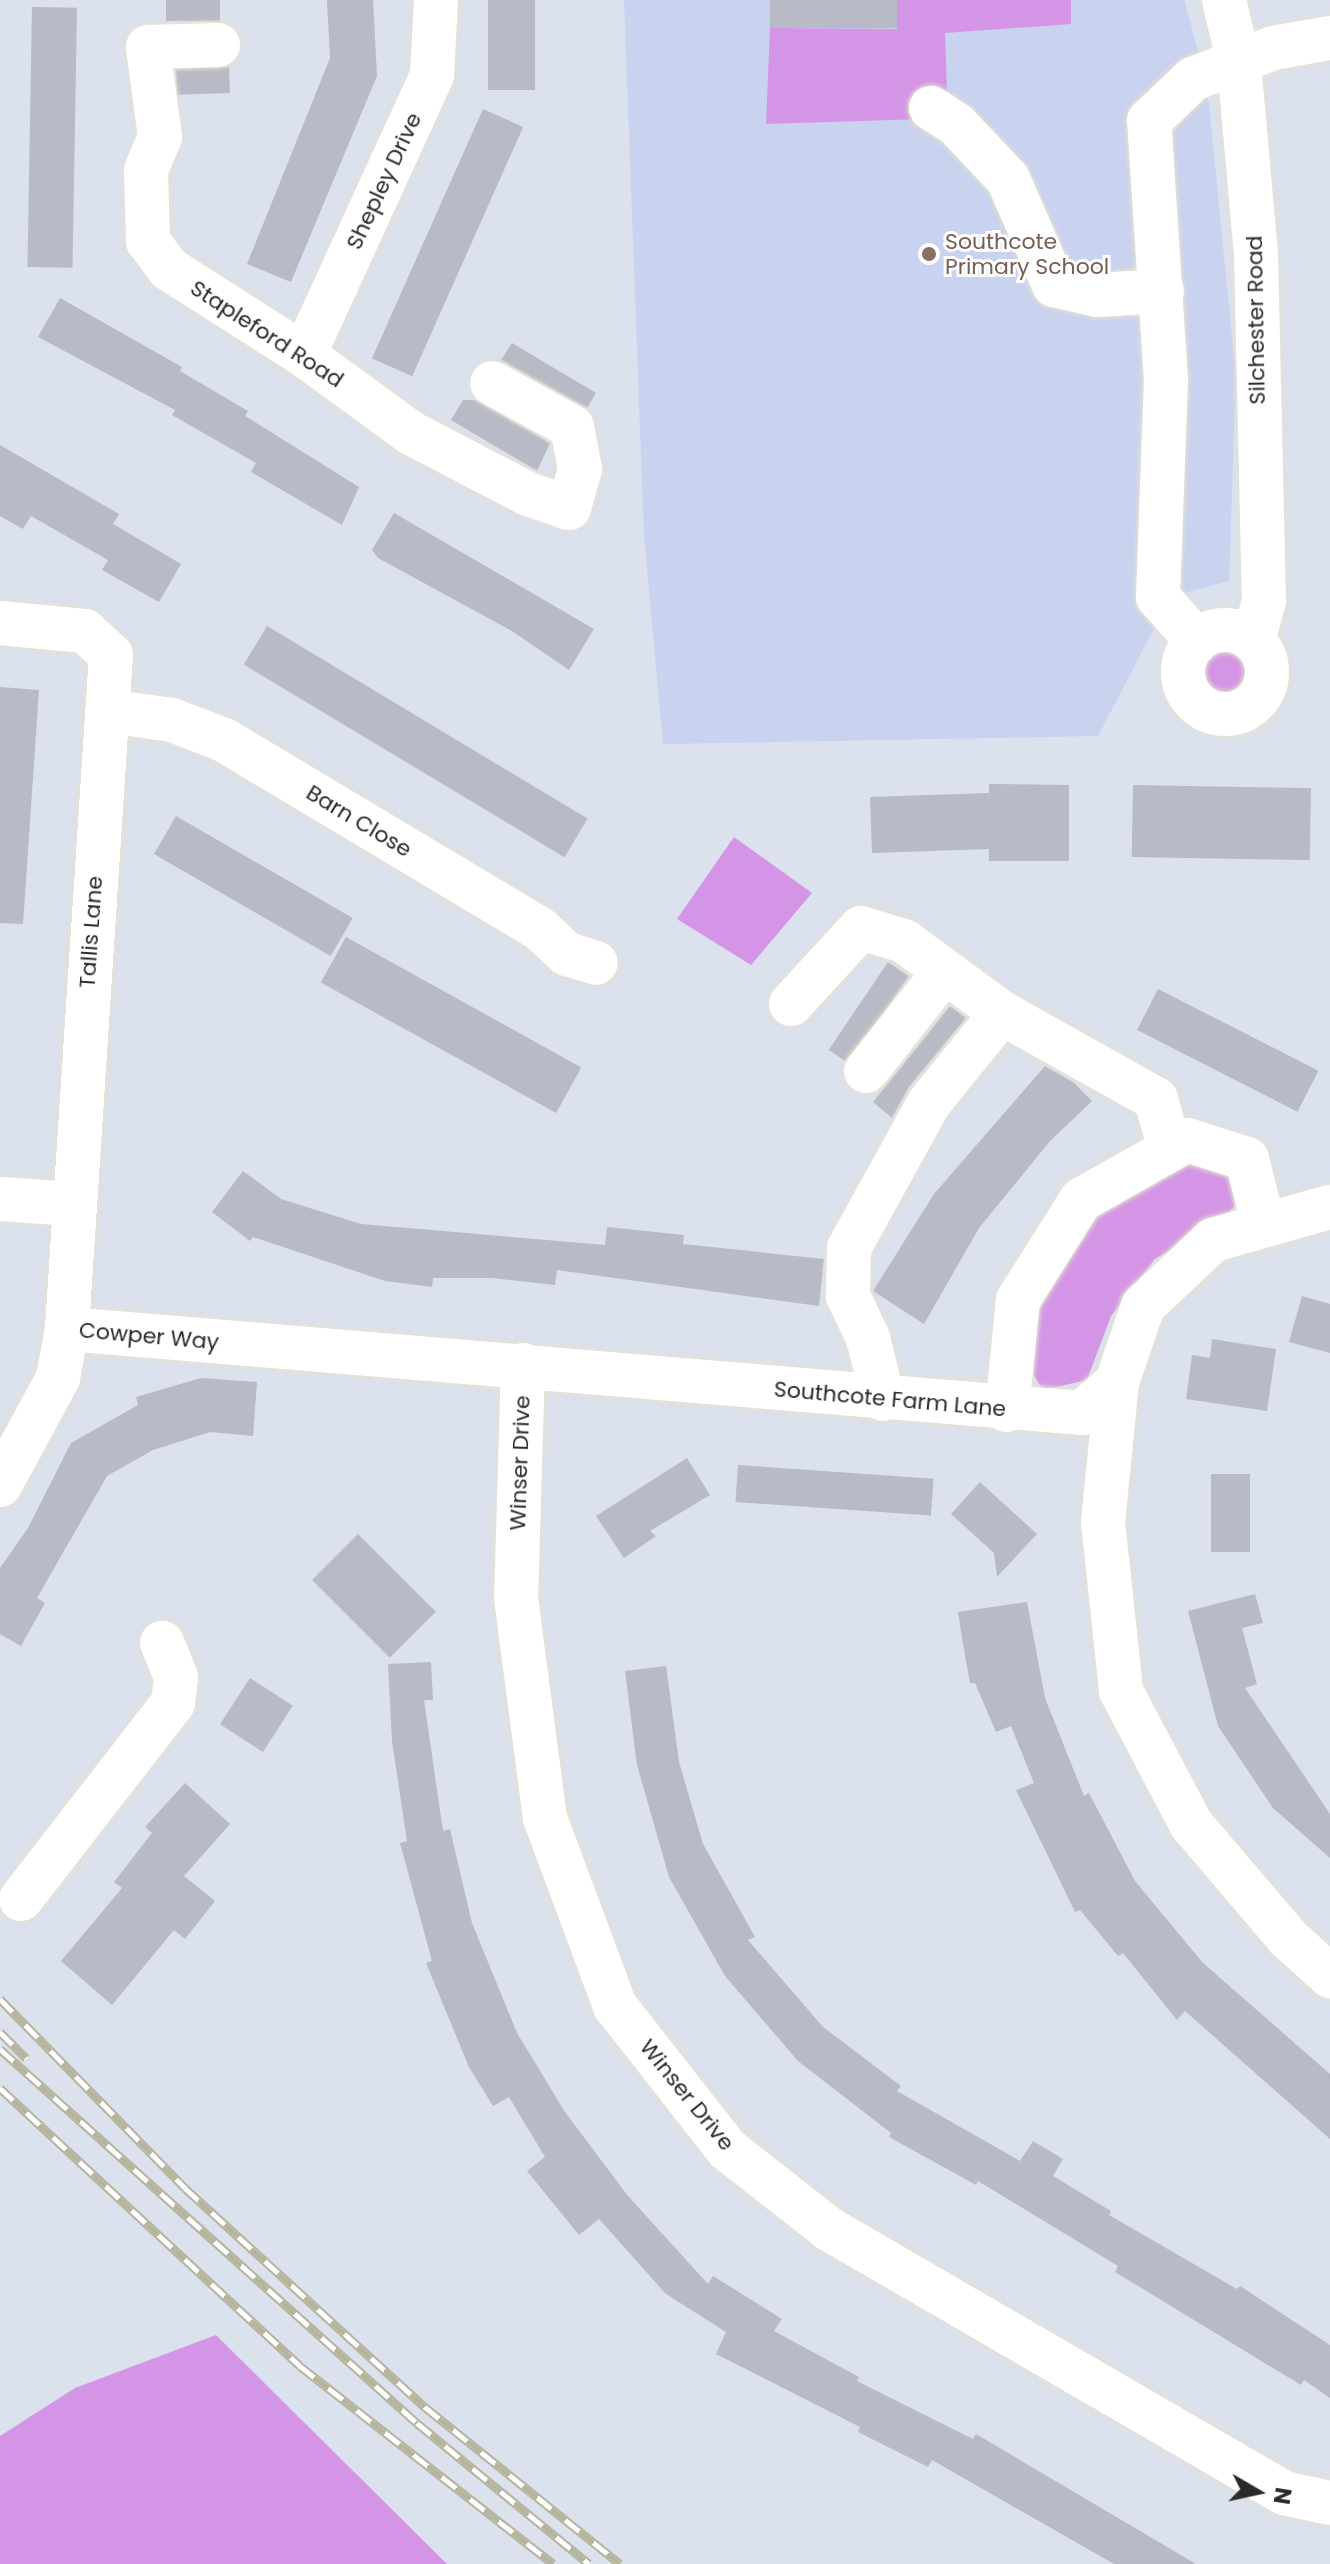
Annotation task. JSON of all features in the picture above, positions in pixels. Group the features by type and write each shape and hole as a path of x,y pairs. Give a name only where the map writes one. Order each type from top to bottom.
{"street":[{"name":"Shepley Drive","path":"304,355 432,76 436,0"},
{"name":"Silchester Road","path":"1224,0 1239,64 1256,253 1264,601 1253,641"},
{"path":"1197,641 1158,597 1166,381 1149,121 1193,79 1239,64 1273,48 1330,38"},
{"name":"Stapleford Road","path":"218,45 148,47 160,137 146,170 148,241 169,269 304,355 411,433 528,494 569,508 580,469 572,427 492,383"},
{"path":"931,108 957,125 1008,179 1054,285 1098,295 1162,291"},
{"name":"Tallis Lane","path":"0,623 85,631 111,655 72,1204 67,1329"},
{"path":"1228,630 1253,641 1267,664 1267,678 1255,702 1231,714 1204,709 1186,688 1185,660 1197,641 1228,630"},
{"name":"Barn Close","path":"108,711 172,720 224,740 540,929 567,954 596,963"},
{"path":"791,1004 861,928 904,941 1002,1013 1156,1099 1170,1149"},
{"path":"866,1071 945,971"},
{"path":"883,1399 868,1338 848,1296 849,1248 929,1103 1002,1013"},
{"path":"1007,1410 1018,1300 1081,1200 1187,1140 1247,1159 1263,1223"},
{"path":"0,1199 72,1204"},
{"name":"Southcote Farm Lane","path":"353,1352 1007,1410 1082,1413 1117,1382 1143,1306 1213,1240 1263,1223 1330,1207"},
{"name":"Cowper Way","path":"0,1485 58,1378 67,1329 353,1352"},
{"name":"Winser Drive","path":"523,1365 516,1598 545,1818 615,2006 727,2149 829,2229 1284,2493 1330,2503"},
{"path":"1117,1382 1103,1522 1121,1691 1191,1824 1288,1938 1330,1976"},
{"path":"21,1899 173,1703 176,1677 162,1643"}],"shaded area":[{"name":"Southcote Primary School","path":"624,0 1184,0 1207,84 1236,377 1229,581 1184,593 1161,615 1098,736 663,744 644,535"},
{"path":"897,0 1071,0 1071,24 945,33 947,95 924,119 766,124 770,28 897,29"},
{"path":"1224,648 1241,654 1247,671 1241,688 1224,694 1207,688 1201,671 1207,654"},
{"path":"734,837 812,893 751,965 677,919"},
{"path":"1200,1158 1237,1171 1239,1201 1222,1221 1155,1259 1111,1316 1087,1380 1043,1390 1025,1361 1051,1271 1097,1211"},
{"path":"216,2335 447,2564 0,2564 0,2436 75,2388"}],"building":[{"path":"166,0 220,0 220,21 166,21"},
{"path":"327,0 373,0 377,76 291,282 247,264 330,58"},
{"path":"488,0 535,0 535,90 488,90"},
{"path":"770,0 897,0 897,28 770,28"},
{"path":"32,7 77,8 72,268 27,267"},
{"path":"229,67 230,93 177,95 176,69"},
{"path":"483,109 523,127 412,376 372,358"},
{"path":"60,298 182,367 180,371 248,411 245,416 359,487 342,525 251,472 256,463 172,415 175,410 38,337"},
{"path":"512,343 596,393 587,408 501,360"},
{"path":"463,400 475,400 550,443 537,471 451,420"},
{"path":"0,445 119,514 113,524 181,564 159,602 102,570 108,560 31,516 23,529 0,516"},
{"path":"394,513 594,629 569,670 512,631 378,558 372,550"},
{"path":"267,626 588,819 564,857 244,665"},
{"path":"0,687 39,690 23,924 0,923"},
{"path":"989,784 1069,785 1069,861 989,861 989,849 872,853 870,797 989,793"},
{"path":"1133,785 1311,788 1310,860 1132,857"},
{"path":"176,816 353,918 331,956 154,854"},
{"path":"346,937 581,1067 556,1113 321,982"},
{"path":"888,962 909,976 849,1064 829,1050"},
{"path":"1158,989 1318,1071 1297,1112 1137,1030"},
{"path":"950,1006 966,1018 909,1087 892,1118 873,1102"},
{"path":"1045,1066 1073,1082 1092,1101 1050,1141 979,1228 924,1324 873,1291 934,1194"},
{"path":"243,1171 281,1199 361,1224 605,1245 607,1227 684,1235 683,1244 824,1259 819,1306 557,1270 555,1285 492,1278 433,1278 432,1287 385,1281 253,1237 250,1241 212,1212"},
{"path":"1302,1296 1330,1304 1330,1353 1289,1342"},
{"path":"1212,1339 1276,1349 1267,1411 1186,1399 1192,1355 1210,1358"},
{"path":"201,1378 257,1382 253,1436 210,1432 153,1450 107,1476 37,1598 45,1603 21,1646 0,1634 0,1568 28,1528 71,1443 138,1405 136,1397"},
{"path":"687,1458 710,1495 650,1531 656,1536 624,1558 596,1516"},
{"path":"738,1465 934,1479 931,1516 735,1502"},
{"path":"1211,1474 1250,1474 1250,1552 1211,1552"},
{"path":"980,1482 1037,1534 997,1577 994,1553 951,1514"},
{"path":"358,1534 436,1612 390,1658 312,1580"},
{"path":"1255,1594 1263,1623 1242,1628 1257,1684 1245,1688 1330,1814 1330,1858 1273,1808 1218,1726 1188,1611"},
{"path":"1027,1602 1045,1698 1084,1796 1089,1793 1135,1881 1203,1963 1330,2074 1330,2139 1185,2011 1177,2020 1123,1953 1118,1956 1080,1910 1075,1912 1016,1790 1034,1783 1011,1726 996,1732 975,1683 970,1683 958,1612"},
{"path":"431,1662 433,1700 424,1700 443,1831 450,1829 472,1923 517,2033 565,2112 628,2196 708,2284 713,2276 782,2319 774,2331 859,2377 857,2381 973,2439 976,2434 1196,2564 1114,2564 932,2460 928,2467 858,2432 860,2427 716,2354 726,2332 666,2294 599,2219 579,2235 527,2171 545,2157 509,2097 493,2106 469,2067 426,1963 432,1961 400,1843 407,1841 392,1741 388,1664"},
{"path":"666,1666 679,1762 703,1844 755,1937 748,1940 823,2027 901,2086 897,2091 1020,2161 1033,2141 1063,2159 1053,2176 1111,2211 1109,2215 1237,2289 1240,2286 1330,2345 1330,2398 1304,2380 1301,2385 1115,2272 1118,2266 978,2181 976,2185 889,2137 891,2133 798,2061 725,1976 669,1877 637,1765 625,1671"},
{"path":"250,1678 293,1706 263,1752 220,1724"},
{"path":"185,1783 230,1824 184,1876 215,1901 185,1939 174,1930 112,2005 61,1961 122,1888 114,1882 152,1833 145,1827"}],"railway":[{"path":"0,1999 185,2188 425,2407 620,2564"},
{"path":"0,2032 26,2058"},
{"path":"0,2049 417,2423 589,2564"},
{"path":"0,2088 300,2366 553,2564"}],"place":[{"name":"Southcote Primary School","path":"929,254"}]}
